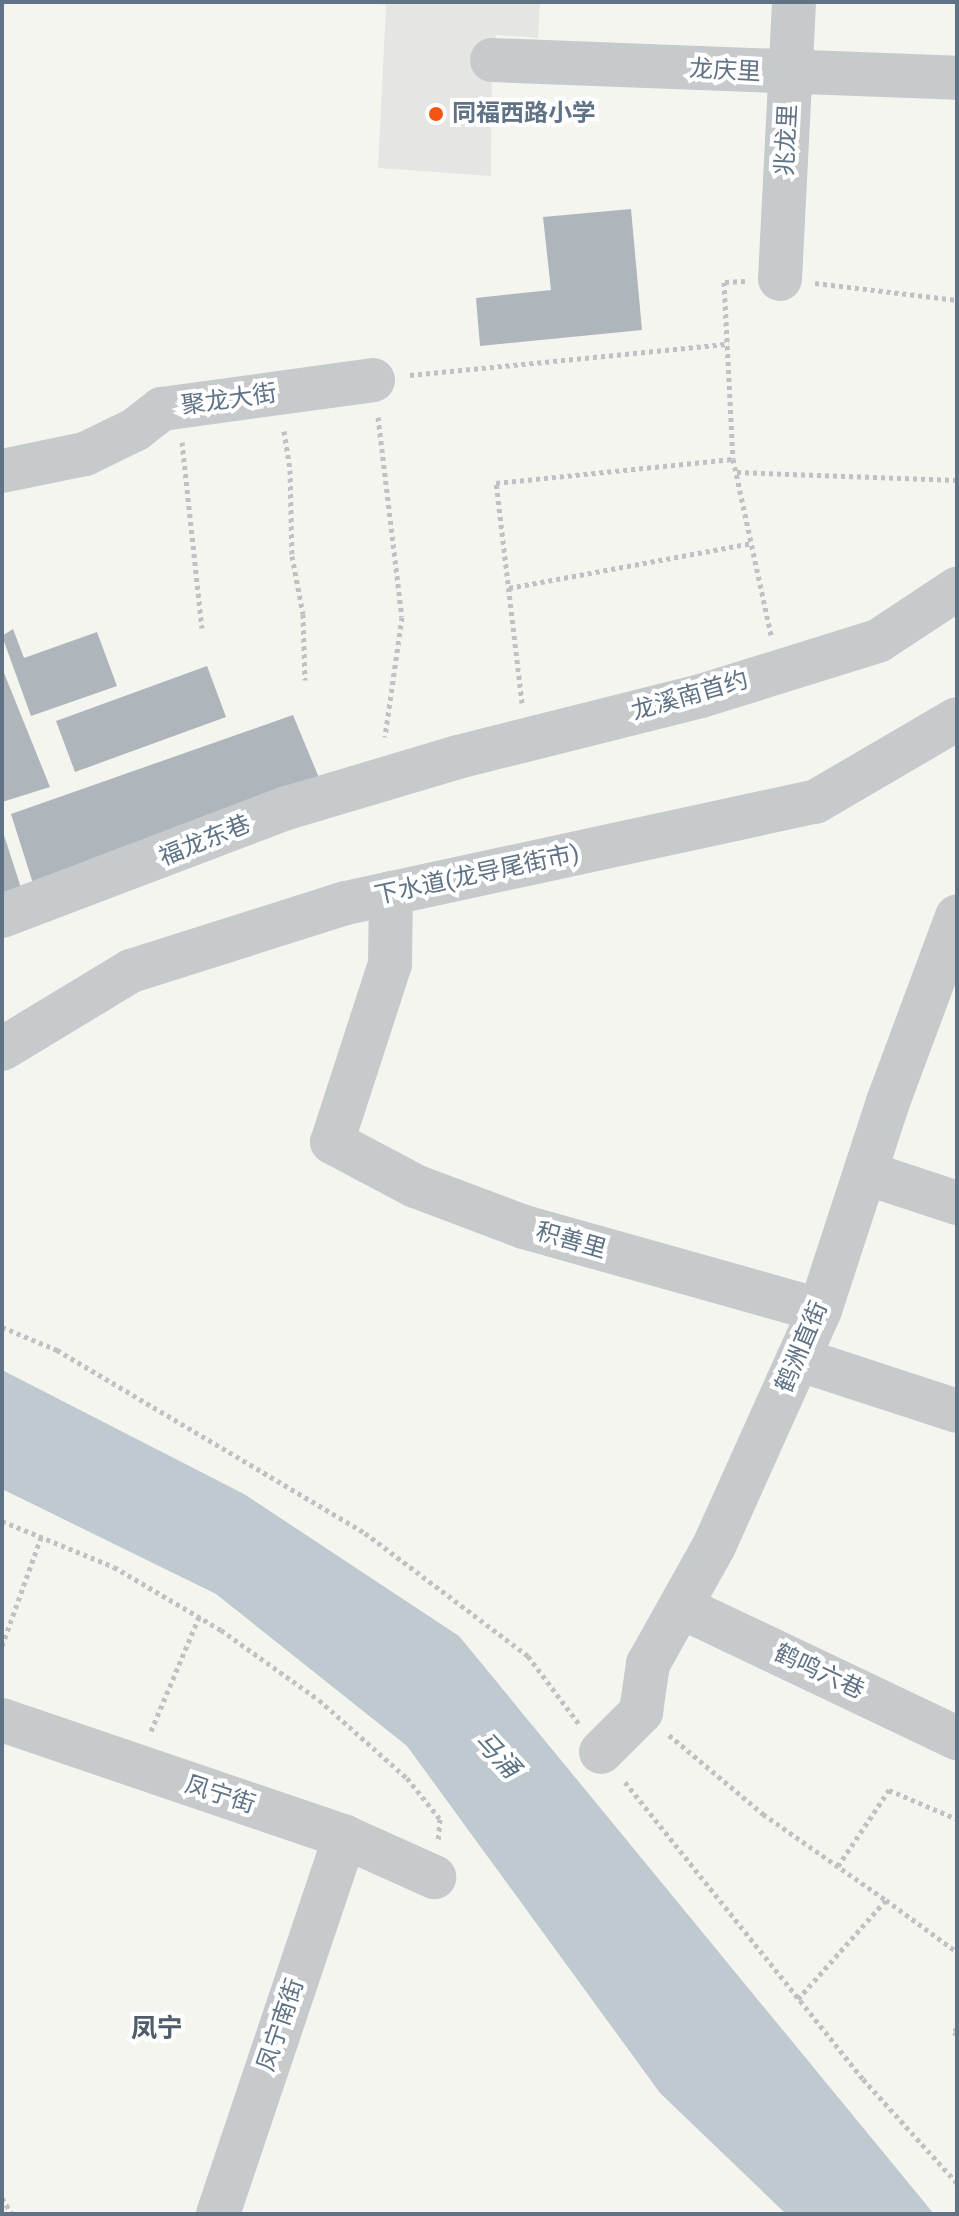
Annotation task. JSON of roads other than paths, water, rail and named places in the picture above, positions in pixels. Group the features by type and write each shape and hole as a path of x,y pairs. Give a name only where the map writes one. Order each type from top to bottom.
{"lane":[{"name":"兆龙里","path":"780,279 794,2"},
{"name":"龙庆里","path":"492,60 790,74 957,78"},
{"name":"聚龙大街","path":"2,471 85,454 136,429 162,409 373,380"},
{"name":"龙溪南首约","path":"410,772 701,696 878,641 957,589"},
{"name":"下水道(龙导尾街市)","path":"2,1049 131,971 346,903 815,802 957,719"},
{"name":"福龙东巷","path":"2,916 287,808 410,772"},
{"name":"积善里","path":"391,893 390,964 332,1142 415,1186 524,1227 820,1310"},
{"name":"鹤洲直街","path":"601,1752 641,1712 648,1664 714,1546 820,1310 888,1102 947,973 957,916"},
{"path":"866,1173 957,1203"},
{"path":"798,1359 957,1411"},
{"name":"鹤鸣六巷","path":"681,1607 957,1738"},
{"name":"凤宁街","path":"2,1720 345,1837 434,1877"},
{"name":"凤宁南街","path":"218,2214 345,1837"}],"water":[{"name":"马涌","path":"2,1370 244,1494 459,1636 934,2214 786,2214 660,2093 407,1746 216,1594 2,1489"}],"place":[{"name":"同福西路小学","path":"436,114"}],"district":[{"name":"凤宁","path":"157,2029"}]}
